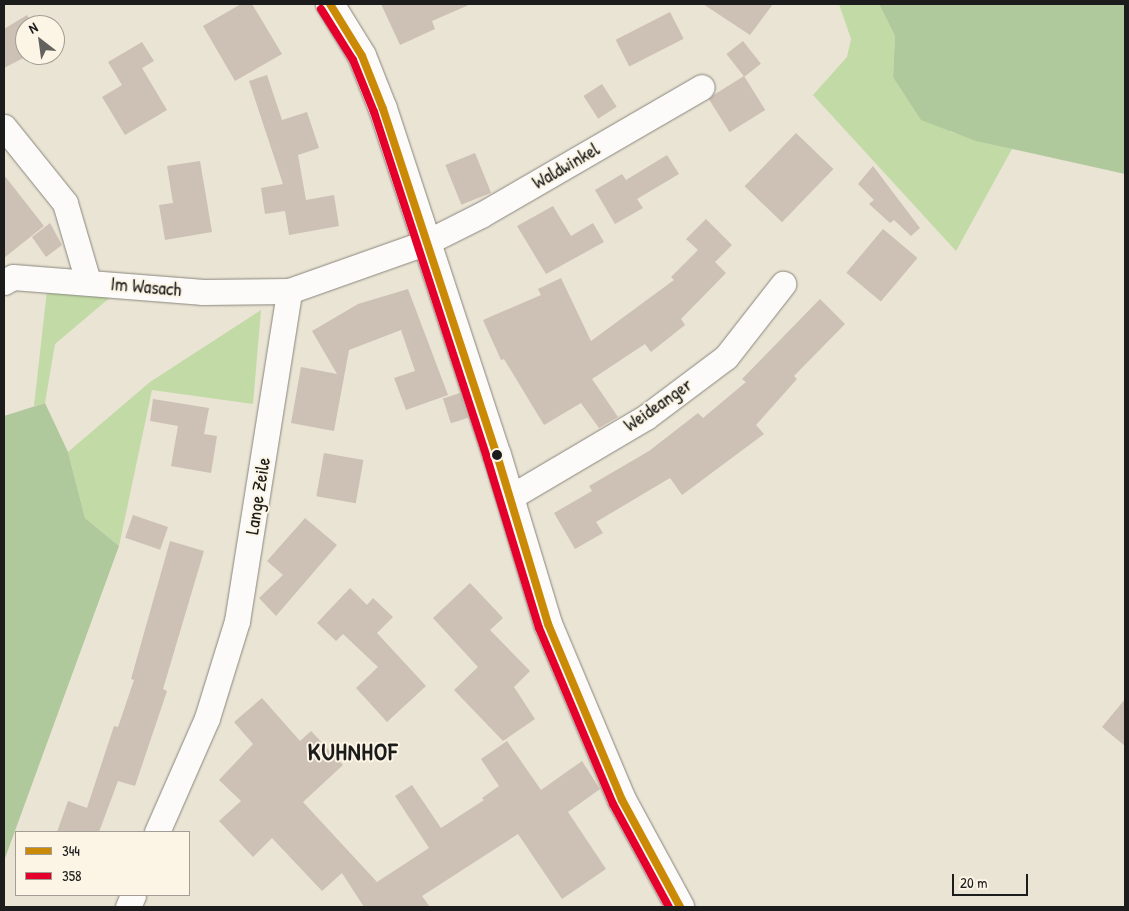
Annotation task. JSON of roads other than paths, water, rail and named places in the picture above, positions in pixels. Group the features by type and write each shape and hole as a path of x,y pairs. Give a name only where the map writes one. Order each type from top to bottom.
{"street":[{"path":"330,4 362,56 427,242 548,624 622,800 680,907"},
{"name":"Waldwinkel","path":"427,242 481,215 702,87"},
{"path":"4,127 65,203 88,281"},
{"path":"289,291 427,242"},
{"name":"Im Wasach","path":"4,282 13,277 88,281 203,292 289,291"},
{"name":"Weideanger","path":"509,498 646,417 726,357 783,284"},
{"name":"Lange Zeile","path":"157,831 207,718 238,621 289,291"}],"district":[{"name":"KUHNHOF","path":"353,752"}]}
